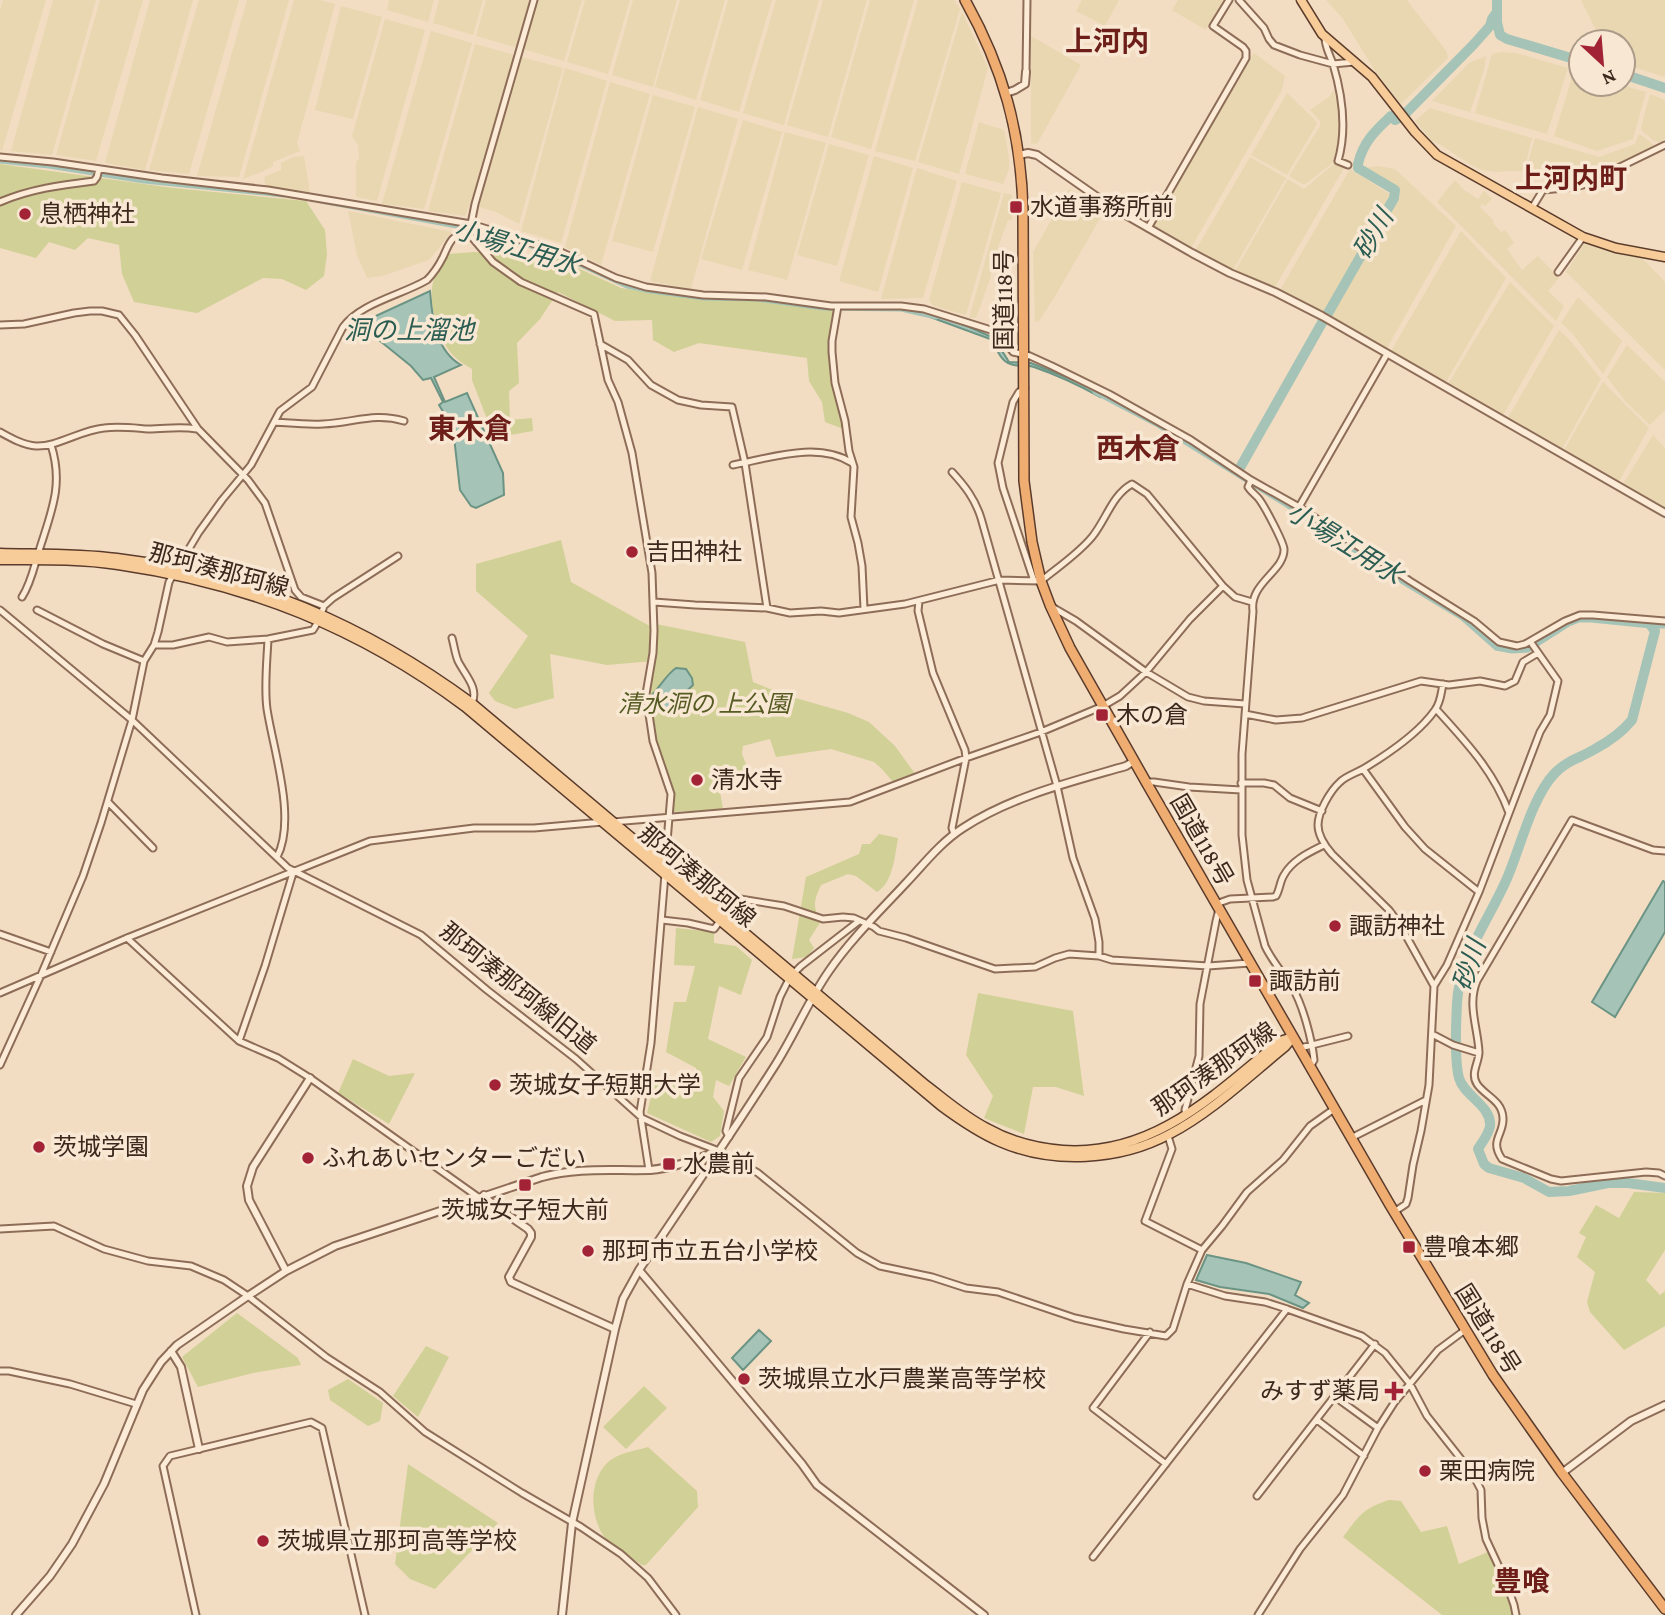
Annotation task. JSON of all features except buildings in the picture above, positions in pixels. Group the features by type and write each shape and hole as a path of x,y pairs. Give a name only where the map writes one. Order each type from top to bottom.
{"highway":[{"name":"国道118号","path":"965,0 986,41 1006,93 1019,155 1023,193 1024,481 1038,581 1070,648 1134,761 1334,1109 1465,1330 1562,1473 1665,1609"}],"main road":[{"path":"1301,0 1325,38 1378,84 1415,132 1437,155 1583,237 1623,250 1665,257"},
{"name":"那珂湊那珂線","path":"0,553 175,571 270,601 321,613 403,656 472,704 614,822 665,870 941,1106 969,1126 1003,1143 1038,1154 1075,1157 1126,1151 1168,1136 1213,1106 1285,1048 1293,1037"},
{"name":"那珂湊那珂線","path":"0,560 37,557"},
{"name":"那珂湊那珂線","path":"321,613 445,692 602,822 665,870"},
{"name":"那珂湊那珂線","path":"814,995 964,1114 989,1129 1045,1148 1108,1148 1151,1135 1216,1094 1280,1041 1293,1037"}],"street":[{"path":"0,1065 83,876 132,720 144,660 154,645 167,587 175,571 199,532 258,453 283,407 312,387 348,320 355,314 427,280 449,243 470,229 534,0"},
{"path":"1006,93 1025,84 1027,0"},
{"path":"1148,228 1246,58 1244,47 1213,26 1229,0"},
{"path":"1239,0 1264,28 1274,45 1333,64 1354,62"},
{"path":"1325,38 1342,112 1343,137 1338,161 1348,165"},
{"path":"1532,208 1543,190 1583,185 1663,146 1665,153"},
{"path":"1019,155 1037,155 1110,206 1148,228 1230,273 1322,316 1665,513"},
{"path":"0,157 52,162 98,173 311,196 470,229 561,252 616,278 646,287 702,295 766,297 838,309 901,306 924,309 991,330 1004,340 1013,352 1030,356 1109,394 1191,440 1250,483 1299,507 1410,582 1474,621 1500,642 1517,646 1525,644 1580,615 1665,621"},
{"path":"0,202 19,194 50,187 94,181 98,173"},
{"path":"470,229 493,262 521,282 594,314 608,380 618,402 632,453 652,573 654,602 653,653 646,694 647,706 653,741 671,794 652,1042 640,1112 649,1170"},
{"path":"1558,272 1583,237"},
{"path":"838,309 832,352 835,383 854,467 851,517 859,543 864,609"},
{"path":"0,325 24,324 90,311 119,315 135,334 198,429 243,475 265,503 295,590 321,613"},
{"path":"600,344 628,360 651,385 678,400 732,407 745,463 767,608"},
{"path":"1299,507 1387,354"},
{"path":"1024,388 1013,402 998,463 1003,488 1038,581"},
{"path":"274,422 325,424 365,417 404,421"},
{"path":"0,432 34,446 51,444 81,432 106,427 152,429 182,426 198,429"},
{"path":"22,597 30,582 56,491 57,462 51,444"},
{"path":"733,465 789,454 810,453 831,454 852,463"},
{"path":"952,471 977,504 1057,786 1073,858 1095,919 1099,956"},
{"path":"1250,483 1282,541 1284,551 1281,560 1256,592 1252,602 1241,787 1243,854 1247,880 1265,946 1294,990 1312,1044 1314,1060 1310,1067"},
{"path":"654,602 767,608 790,613 839,613 919,601 1000,580 1038,581 1093,536 1117,498 1132,484 1147,494 1223,586 1236,597 1252,602"},
{"path":"154,645 173,645 209,638 227,642 268,639 313,630 321,613 333,598 398,556"},
{"path":"0,993 370,841 474,828 534,828 850,802 1041,732 1103,706 1120,696 1146,672 1190,619 1223,586"},
{"path":"919,601 918,611 933,673 965,750 966,758 952,828 954,834"},
{"path":"1050,605 1146,672 1195,700 1245,704"},
{"name":"那珂湊那珂線旧道","path":"0,610 132,720 288,868 421,935 486,990 576,1059 642,1118 719,1151 758,1173 857,1253 880,1266 998,1292 1075,1318 1150,1332"},
{"path":"37,610 103,644 144,660"},
{"path":"452,638 457,658 474,689 472,704"},
{"path":"268,639 267,707 281,779 284,822 282,847 277,857"},
{"path":"1245,714 1276,720 1303,718 1421,681 1443,684 1488,681 1500,686 1510,685 1515,681 1522,662 1535,649 1559,681 1550,715 1540,732 1479,892 1447,965 1434,986 1426,1100 1408,1198 1406,1204 1394,1212"},
{"path":"1434,986 1400,925 1389,910 1324,845 1318,825 1327,797 1341,780 1393,750 1421,726 1436,709 1443,684"},
{"path":"1436,709 1493,777 1509,813"},
{"path":"562,1615 572,1523 623,1299 639,1270 776,1063 837,960 954,834 995,811 1057,786 1126,766 1134,761"},
{"path":"1363,769 1405,827 1425,849 1479,892"},
{"path":"1146,782 1189,787 1241,787 1264,783 1274,785 1290,798 1322,811"},
{"path":"108,802 153,848"},
{"path":"1665,851 1653,850 1572,820 1472,996 1479,1053 1475,1082 1499,1104 1503,1124 1496,1147 1502,1159 1561,1181 1646,1172 1665,1176"},
{"path":"1186,1115 1199,1056 1200,1004 1218,907 1230,899 1276,896 1286,871 1305,855 1324,845"},
{"path":"239,1041 295,872"},
{"path":"662,920 714,929 734,898 784,906 823,919 854,918 879,931 995,969 1035,967 1069,954 1099,956 1112,960 1208,966 1250,963"},
{"path":"729,1137 726,1131 739,1078 767,1037 780,997 792,976 810,958 859,921"},
{"path":"0,934 51,952"},
{"path":"127,939 239,1041 278,1058 310,1078 528,1229 531,1237 509,1277 511,1282 615,1329"},
{"path":"1432,1034 1453,1045 1479,1053"},
{"path":"1300,1048 1348,1036"},
{"path":"286,1271 248,1200 247,1186 253,1167 310,1078"},
{"path":"1351,1138 1426,1100"},
{"path":"1166,1464 1093,1408 1150,1332 1161,1336 1171,1333 1187,1284 1202,1250 1247,1192 1283,1160 1310,1126 1334,1109"},
{"path":"1168,1136 1172,1149 1145,1221 1202,1250"},
{"path":"16,1615 60,1562 80,1529 104,1484 136,1404 153,1373 171,1351 248,1296 286,1271 335,1246 481,1196 559,1173 649,1170 684,1163 719,1151"},
{"path":"0,1228 54,1226 94,1245 119,1253 148,1261 191,1266 223,1280 248,1296 326,1357 380,1392 425,1432 591,1534 634,1564 649,1578 677,1615"},
{"path":"639,1270 763,1416 817,1485 984,1615"},
{"path":"1187,1284 1225,1296 1265,1301 1362,1336 1385,1353 1410,1384 1426,1416 1472,1474 1481,1490 1486,1539 1506,1583 1516,1615"},
{"path":"1093,1557 1287,1309"},
{"path":"1258,1615 1300,1549 1343,1495 1394,1403 1438,1350 1465,1330"},
{"path":"1257,1496 1375,1345"},
{"path":"171,1351 181,1367 199,1449"},
{"path":"0,1371 70,1384 136,1404"},
{"path":"1334,1396 1378,1428"},
{"path":"1562,1473 1631,1422 1665,1405"},
{"path":"1317,1420 1364,1456"},
{"path":"195,1615 163,1466 170,1456 312,1422 322,1428 365,1615"}],"shaded area":[{"path":"3,0 46,0 2,151 0,10"},
{"path":"53,0 96,0 52,155 11,151"},
{"path":"100,0 143,0 96,161 56,155"},
{"path":"150,0 193,0 145,170 105,163"},
{"path":"199,0 239,0 189,174 149,170"},
{"path":"247,0 289,0 239,177 197,176"},
{"path":"294,0 320,0 335,4 297,143 300,151 243,179"},
{"path":"389,0 434,0 428,22 387,10"},
{"path":"439,0 483,0 473,35 433,23"},
{"path":"486,0 531,0 518,48 476,36"},
{"path":"537,0 582,0 564,61 523,49"},
{"path":"585,0 630,0 608,74 567,62"},
{"path":"633,0 677,0 653,87 612,75"},
{"path":"680,0 725,0 696,100 655,87"},
{"path":"728,0 772,0 739,112 700,100"},
{"path":"776,0 819,0 784,125 743,113"},
{"path":"823,0 867,0 828,137 787,125"},
{"path":"870,0 914,0 871,149 831,137"},
{"path":"918,0 954,0 960,9 915,161 875,151"},
{"path":"1082,0 1119,0 1105,26 1076,11"},
{"path":"1178,0 1223,0 1206,30 1172,10"},
{"path":"1326,0 1407,0 1447,52 1448,58 1401,104 1377,74 1343,19"},
{"path":"1581,0 1665,0 1665,77 1637,68 1637,28 1595,28"},
{"path":"341,6 382,17 353,119 315,110"},
{"path":"962,12 988,68 959,174 918,162"},
{"path":"385,19 425,30 377,201 356,197 356,162 359,159 358,145 352,136"},
{"path":"431,31 472,43 424,209 382,204"},
{"path":"1031,36 1081,65 1037,144 1031,143"},
{"path":"475,44 514,55 476,188 465,216 428,211"},
{"path":"1254,53 1285,76 1282,90 1191,248 1153,226"},
{"path":"1516,53 1567,68 1547,134 1475,113 1492,54"},
{"path":"1486,56 1470,112 1432,101 1469,63"},
{"path":"521,57 563,68 519,224 479,207"},
{"path":"565,68 607,81 561,243 521,231"},
{"path":"610,82 650,94 601,265 565,247"},
{"path":"1637,89 1646,92 1633,139 1597,151 1554,136 1567,94 1567,98 1637,98"},
{"path":"1334,90 1339,111 1338,155 1334,162 1304,185 1289,176 1320,126 1320,121 1310,110 1329,97"},
{"path":"1287,93 1317,124 1287,175 1251,155"},
{"path":"1650,94 1665,100 1665,140 1659,142 1642,131 1641,127"},
{"path":"653,95 695,107 653,252 612,241"},
{"path":"698,107 738,119 691,289 650,281"},
{"path":"1430,108 1532,138 1524,171 1482,170 1432,141 1415,121"},
{"path":"743,120 782,132 742,270 701,259"},
{"path":"979,122 1004,130 1009,169 1003,184 965,174"},
{"path":"785,132 826,143 787,280 748,270"},
{"path":"1638,135 1654,145 1651,149 1588,175 1553,168 1550,177 1525,173 1535,138 1599,157 1635,144"},
{"path":"829,144 869,155 837,266 797,255"},
{"path":"304,156 310,193 266,189 264,177 281,170 281,163 293,157"},
{"path":"874,156 913,168 878,292 839,281"},
{"path":"1250,157 1286,178 1233,270 1195,251"},
{"path":"1334,164 1344,168 1275,287 1235,271 1288,179 1304,189"},
{"path":"1378,166 1395,169 1456,226 1387,348 1331,317 1400,197 1398,189 1364,168"},
{"path":"917,168 957,181 923,298 881,299"},
{"path":"1350,169 1391,195 1324,313 1280,290"},
{"path":"1455,180 1478,199 1484,191 1492,199 1480,207 1501,232 1505,230 1514,243 1507,249 1522,270 1538,256 1559,278 1548,291 1564,306 1556,321 1437,202"},
{"path":"962,182 1001,193 966,315 933,306 929,300"},
{"path":"1069,189 1105,210 1054,298 1039,321 1035,322 1033,252"},
{"path":"1004,193 1012,195 1012,220 1008,220 976,318 969,318"},
{"path":"348,211 452,232 429,260 382,276 367,278 357,255"},
{"path":"1461,231 1506,278 1446,382 1391,351"},
{"path":"1585,243 1643,259 1665,282 1665,370 1566,272"},
{"path":"1510,282 1554,326 1503,415 1448,384"},
{"path":"1578,297 1622,341 1603,374 1572,333 1561,323"},
{"path":"1559,330 1601,379 1562,449 1507,419"},
{"path":"1627,345 1665,382 1665,410 1650,425 1625,401 1607,377"},
{"path":"1603,382 1649,428 1618,483 1563,452"},
{"path":"1653,435 1665,448 1665,508 1623,484"}],"green space":[{"path":"0,164 173,188 306,201 325,230 327,254 324,276 306,290 282,279 263,278 197,313 134,302 122,274 119,245 88,238 75,250 49,242 36,258 0,248"},
{"path":"474,252 556,258 621,288 701,299 759,300 834,311 829,349 832,386 846,430 825,422 822,402 809,381 807,358 699,343 674,352 653,340 652,320 615,321 558,292 540,319 517,343 519,383 509,391 510,420 532,418 533,431 510,435 503,443 492,432 472,380 472,369 448,349 438,330 433,308 434,278 448,254"},
{"name":"清水洞の 上公園","path":"561,540 571,582 655,629 656,624 745,642 753,682 869,722 895,746 916,775 894,783 874,762 831,749 776,757 770,739 743,746 742,754 748,769 718,780 723,809 673,812 652,747 648,695 654,661 607,665 550,654 554,698 515,709 495,701 489,693 528,636 476,591 476,564"},
{"path":"879,834 898,838 887,882 877,892 856,876 848,874 821,885 815,903 821,921 809,940 814,948 807,957 792,959 806,877 859,854 862,844 870,844"},
{"path":"676,928 714,932 714,943 736,946 752,960 741,995 719,986 708,1039 746,1057 729,1086 716,1080 713,1097 724,1111 720,1136 711,1142 647,1113 656,1076 693,1087 696,1068 666,1052 674,1002 686,1002 695,966 674,965"},
{"path":"978,993 1073,1011 1084,1096 1056,1087 1033,1087 1024,1134 984,1118 993,1096 966,1055"},
{"path":"353,1059 389,1076 415,1073 389,1124 338,1093"},
{"path":"1634,1192 1665,1193 1665,1250 1646,1280 1660,1295 1665,1291 1665,1326 1624,1350 1590,1312 1587,1302 1595,1272 1577,1257 1586,1237 1579,1233 1596,1205 1619,1218"},
{"path":"237,1313 298,1358 301,1365 253,1373 198,1387 182,1357"},
{"path":"426,1346 449,1357 418,1417 393,1396"},
{"path":"348,1379 383,1403 380,1421 368,1426 330,1400 328,1390"},
{"path":"644,1386 667,1408 626,1449 603,1427"},
{"path":"648,1447 697,1491 698,1507 646,1565 642,1565 615,1547 603,1535 596,1518 593,1498 597,1479 607,1463 621,1455"},
{"path":"408,1464 498,1523 435,1589 410,1579 395,1564"},
{"path":"1389,1500 1401,1501 1421,1532 1447,1526 1459,1564 1488,1552 1503,1581 1512,1615 1442,1615 1343,1537 1362,1514"}],"water":[{"name":"洞の上溜池","path":"430,291 434,323 441,343 461,365 434,377 445,402 467,393 503,473 504,495 476,508 471,506 460,490 453,428 439,405 443,402 431,378 423,380 411,366 364,328 367,320"},
{"path":"932,313 994,338 1009,362 1031,363 1102,393 1100,397 1068,380 1034,367 1011,364 1001,356 993,340 930,317"},
{"path":"676,668 686,669 693,685 668,713 653,704 651,696"},
{"path":"1663,881 1665,932 1615,1017 1592,1002"},
{"path":"1207,1255 1246,1263 1301,1282 1295,1295 1309,1303 1303,1308 1269,1294 1220,1287 1196,1280"},
{"path":"759,1330 771,1341 743,1370 732,1358"}],"waterway":[{"path":"1497,0 1500,35 1567,57"},
{"name":"砂川","path":"1407,112 1474,44 1490,26 1497,12"},
{"path":"1637,79 1665,88"},
{"name":"砂川","path":"1358,164 1366,143 1375,132 1391,116 1395,120 1399,118"},
{"name":"小場江用水","path":"0,161 144,181 284,195"},
{"name":"砂川","path":"1327,315 1394,198 1395,190 1358,168"},
{"name":"小場江用水","path":"321,201 473,229 555,253 627,286 651,291 704,298 757,299 823,308 901,309 936,317"},
{"name":"砂川","path":"1241,466 1323,321"},
{"name":"小場江用水","path":"1095,392 1156,424 1285,504 1390,574 1461,617 1496,648 1528,650 1579,620 1665,626"},
{"name":"砂川","path":"1651,626 1655,631 1632,720 1605,743 1568,763 1554,774 1533,809 1508,876 1463,970 1457,1003 1456,1051 1459,1078 1489,1119 1488,1132 1478,1149 1484,1164 1489,1168 1524,1178 1549,1192 1608,1183 1665,1188"}],"place":[{"name":"水道事務所前","path":"1016,207"},
{"name":"息栖神社","path":"25,214"},
{"name":"吉田神社","path":"632,552"},
{"name":"木の倉","path":"1102,715"},
{"name":"清水寺","path":"697,780"},
{"name":"諏訪神社","path":"1335,926"},
{"name":"諏訪前","path":"1255,981"},
{"name":"茨城女子短期大学","path":"495,1085"},
{"name":"茨城学園","path":"39,1147"},
{"name":"ふれあいセンターごだい","path":"308,1158"},
{"name":"水農前","path":"669,1164"},
{"name":"茨城女子短大前","path":"525,1185"},
{"name":"豊喰本郷","path":"1409,1247"},
{"name":"那珂市立五台小学校","path":"588,1251"},
{"name":"茨城県立水戸農業高等学校","path":"744,1379"},
{"name":"みすず薬局","path":"1394,1391"},
{"name":"栗田病院","path":"1425,1471"},
{"name":"茨城県立那珂高等学校","path":"263,1541"}],"district":[{"name":"上河内","path":"1107,41"},
{"name":"上河内町","path":"1571,178"},
{"name":"東木倉","path":"470,428"},
{"name":"西木倉","path":"1138,448"},
{"name":"豊喰","path":"1522,1581"}]}
